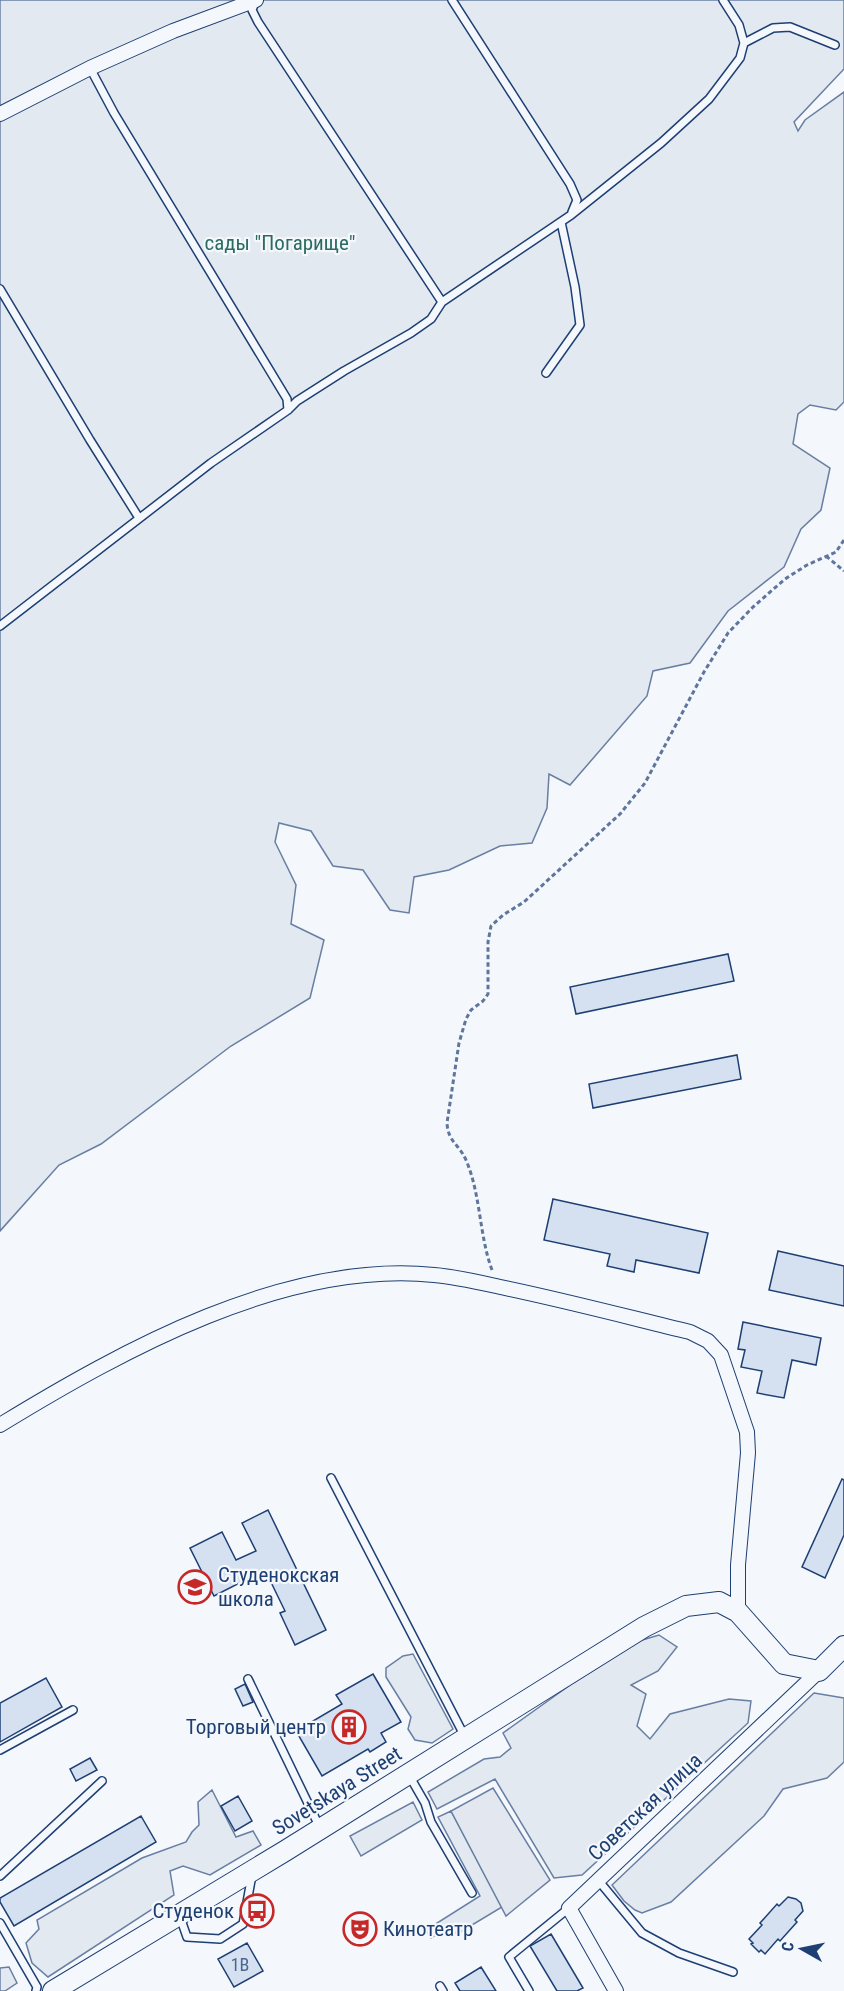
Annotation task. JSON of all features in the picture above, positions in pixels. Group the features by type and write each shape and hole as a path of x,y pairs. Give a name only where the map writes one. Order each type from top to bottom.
{"street":[{"path":"0,114 90,68 174,31 255,0"},
{"path":"0,1425 69,1383 220,1311 281,1292 334,1280 384,1274 433,1275 504,1288 690,1332 708,1341 721,1356 747,1432 748,1453 738,1556 738,1612 784,1664 819,1671 844,1646"},
{"name":"Sovetskaya Street","path":"53,1991 252,1871 644,1627 686,1606 719,1602 738,1612"},
{"name":"Советская улица","path":"569,1908 819,1671"},
{"path":"569,1908 616,1991"}],"lane":[{"path":"255,0 252,10 258,22 442,302"},
{"path":"453,0 570,184 577,200 571,215"},
{"path":"0,615 2,624 211,463 288,410 297,401 431,319 442,302 571,215 661,143 709,99 740,58 744,43 739,25 723,0"},
{"path":"744,43 773,28 790,27 835,45"},
{"path":"90,68 120,123 282,390 287,399 288,410"},
{"path":"546,373 580,325 575,287 561,222"},
{"path":"0,289 139,518"},
{"path":"331,1478 466,1738"},
{"path":"248,1679 320,1829"},
{"path":"0,1750 73,1710"},
{"path":"408,1774 425,1803 431,1822 472,1893"},
{"path":"0,1876 102,1781"},
{"path":"179,1915 187,1937 220,1939 243,1924 252,1871"},
{"path":"598,1880 642,1933 679,1953 733,1972"},
{"path":"529,1991 509,1957 569,1908"},
{"path":"0,1923 37,1987 36,1991"}],"path":[{"path":"504,1288 492,1270 489,1260 475,1184 464,1156 447,1134 459,1043 466,1019 471,1010 488,994 488,942 491,926 503,915 524,902 626,806 645,783 704,672 728,633 785,579 836,552 844,540"},
{"path":"826,556 844,571"}],"green space":[{"name":"сады \"Погарище\"","path":"0,0 844,0 844,69 794,122 798,131 805,120 844,92 844,402 836,410 810,405 798,414 793,444 830,468 821,510 801,529 784,567 728,611 690,663 653,671 647,696 570,785 549,774 547,808 532,843 500,846 449,870 414,877 409,913 390,910 363,870 333,866 311,831 279,823 275,842 296,885 291,924 324,940 310,998 231,1046 101,1144 59,1165 0,1231"},
{"path":"659,1635 677,1647 658,1671 631,1685 646,1694 637,1726 650,1739 670,1714 729,1699 751,1701 748,1723 582,1875 554,1878 495,1779 437,1809 428,1792 484,1759 500,1757 511,1748 503,1733 573,1683 639,1641"},
{"path":"413,1654 453,1729 432,1743 415,1740 408,1729 411,1717 386,1677 386,1668 403,1656"},
{"path":"814,1693 844,1698 844,1762 827,1778 783,1789 764,1816 671,1902 642,1913 624,1901 612,1885"},
{"path":"212,1790 236,1837 253,1831 261,1845 210,1875 183,1866 170,1871 174,1895 48,1977 32,1963 26,1943 39,1929 37,1920 142,1858 186,1842 199,1825 198,1802"},
{"path":"413,1802 422,1820 361,1856 350,1836"},
{"path":"451,1811 502,1907 457,1934 449,1927 431,1938 426,1930 480,1896 438,1817"},
{"path":"9,1967 17,1983 5,1991 0,1991 0,1968"}],"shaded area":[{"path":"493,1788 550,1880 506,1916 451,1811"}],"building":[{"path":"728,954 734,981 576,1014 570,987"},
{"path":"737,1055 741,1079 593,1108 589,1084"},
{"path":"553,1199 708,1233 699,1273 636,1260 634,1272 607,1266 610,1254 544,1240"},
{"path":"778,1251 844,1266 844,1306 769,1290"},
{"path":"743,1322 821,1338 816,1365 792,1360 784,1398 757,1393 762,1371 741,1367 745,1350 738,1349"},
{"path":"842,1479 844,1480 844,1535 825,1578 802,1567"},
{"path":"268,1510 326,1630 295,1645 280,1613 285,1611 265,1570 214,1596 190,1548 222,1532 236,1560 256,1551 242,1523"},
{"name":"Торговый центр","path":"373,1674 401,1722 381,1733 386,1742 370,1752 368,1749 322,1776 296,1731 342,1704 336,1695"},
{"path":"46,1678 62,1707 0,1742 0,1703"},
{"path":"245,1684 253,1702 243,1706 235,1689"},
{"path":"90,1758 97,1770 76,1781 70,1769"},
{"path":"238,1796 252,1821 235,1831 221,1806"},
{"path":"141,1816 156,1842 14,1926 0,1898"},
{"path":"788,1897 801,1903 803,1911 795,1920 797,1922 780,1941 778,1939 765,1954 761,1950 759,1952 749,1939 777,1904 779,1906"},
{"path":"551,1934 583,1988 577,1991 557,1991 530,1946"},
{"path":"247,1943 263,1971 234,1987 218,1959"},
{"path":"481,1967 496,1991 460,1991 455,1983"}],"place":[{"name":"Студенокская школа","path":"195,1587"},
{"name":"Торговый центр","path":"349,1727"},
{"name":"Студенок","path":"257,1911"},
{"name":"Кинотеатр","path":"360,1929"}]}
